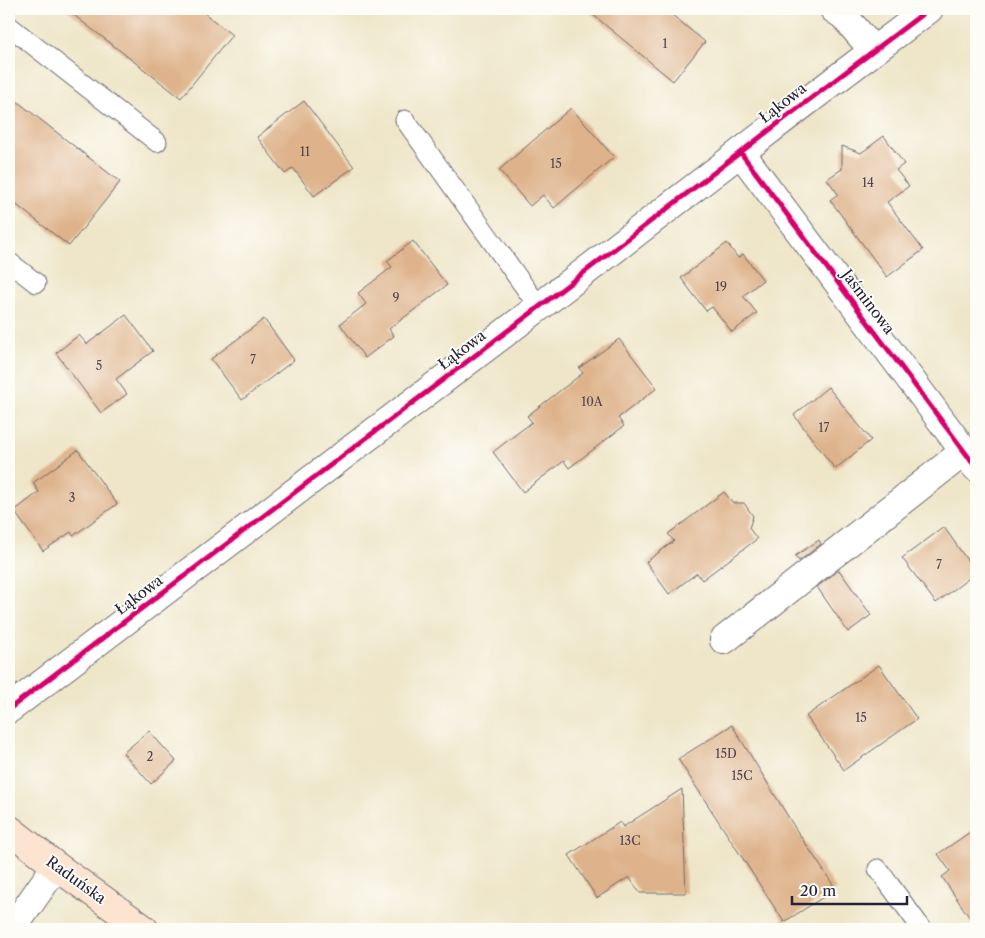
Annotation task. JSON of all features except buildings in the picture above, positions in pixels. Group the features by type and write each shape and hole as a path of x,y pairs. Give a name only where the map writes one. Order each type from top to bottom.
{"street":[{"path":"834,9 843,16 874,50"},
{"name":"Łąkowa","path":"9,709 929,9"},
{"name":"Jaśminowa","path":"724,640 970,459 740,153"},
{"name":"Raduńska","path":"9,829 56,866 144,929"},
{"path":"12,929 56,866"}],"lane":[{"path":"9,26 157,142"},
{"path":"406,120 539,307"},
{"path":"9,262 36,283"},
{"path":"878,869 922,929"}],"cycle path":[{"path":"9,709 929,9"},
{"path":"741,153 976,467"}]}
